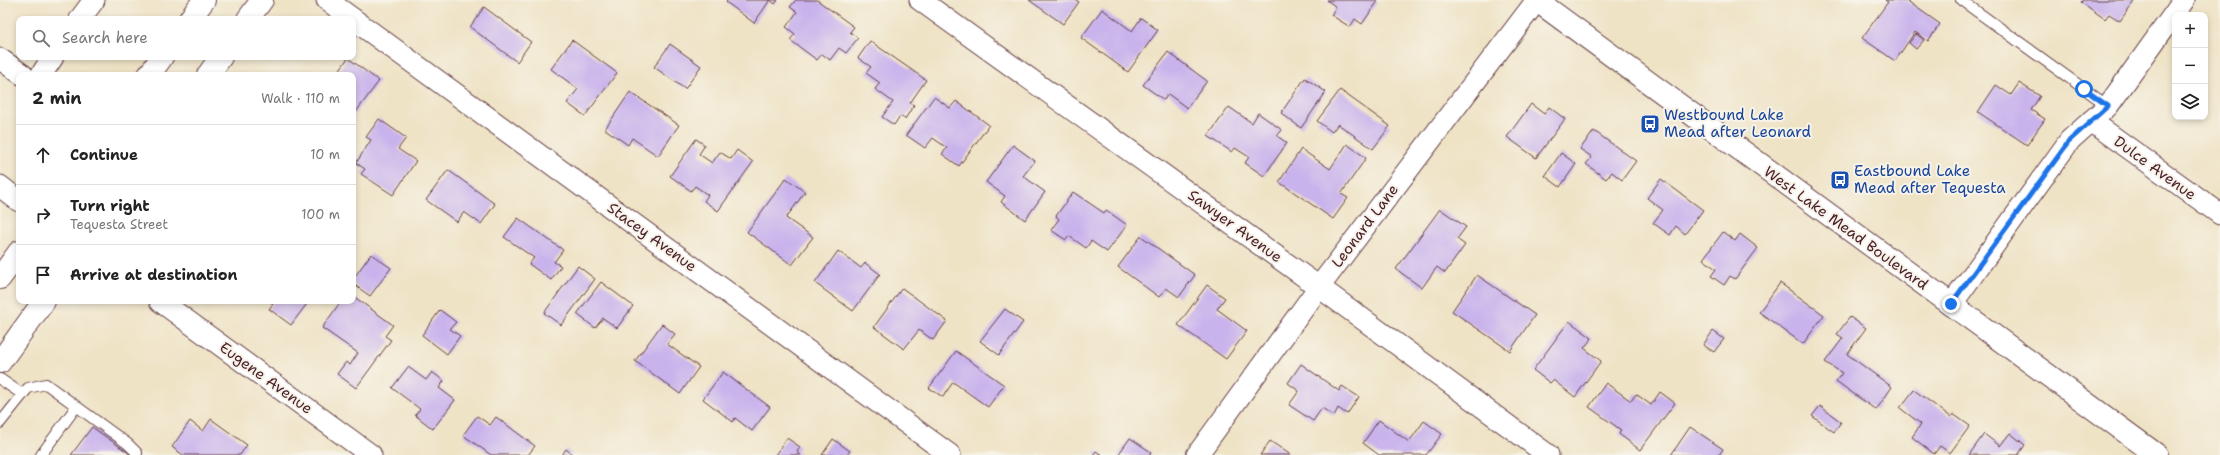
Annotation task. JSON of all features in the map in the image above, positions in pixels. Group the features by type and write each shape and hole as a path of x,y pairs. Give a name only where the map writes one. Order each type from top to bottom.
{"main road":[{"path":"192,16 204,0"},
{"path":"250,16 262,0"},
{"name":"West Lake Mead Boulevard","path":"1536,0 2157,455"},
{"path":"151,72 160,60"},
{"path":"210,72 219,60"},
{"path":"0,278 16,256"},
{"path":"0,362 42,304"}],"street":[{"path":"82,16 94,0"},
{"name":"Stacey Avenue","path":"327,0 349,16"},
{"name":"Sawyer Avenue","path":"920,0 1319,287 1548,455"},
{"name":"Leonard Lane","path":"1197,455 1319,287 1536,0"},
{"path":"1951,304 2070,140 2108,106 2184,0"},
{"name":"Stacey Avenue","path":"356,21 950,455"},
{"path":"0,59 19,72"},
{"path":"43,72 51,60"},
{"name":"Dulce Avenue","path":"2091,121 2220,214"},
{"path":"0,186 16,198"},
{"name":"Eugene Avenue","path":"164,304 371,455"}],"lane":[{"path":"1961,0 2108,106"},
{"path":"0,379 22,394"},
{"path":"0,424 28,388 46,384 128,444 137,453 136,455"},
{"path":"41,455 76,407"}],"building":[{"path":"728,0 770,0 754,23 726,2"},
{"path":"770,0 778,0 775,4"},
{"path":"796,0 817,0 854,27 850,32 858,38 846,53 839,48 830,60 822,54 817,60 790,40 795,34 786,27 797,12 790,7"},
{"path":"1029,0 1076,0 1079,2 1063,24"},
{"path":"1327,0 1378,1 1362,24 1355,19 1350,27 1331,15 1336,7"},
{"path":"1885,0 1906,0 1940,24 1928,41 1915,32 1895,61 1862,38 1888,2"},
{"path":"2083,0 2135,0 2120,21 2109,14 2105,19 2081,2"},
{"path":"484,7 531,42 517,62 470,27"},
{"path":"1102,9 1132,31 1141,18 1158,30 1128,72 1081,38"},
{"path":"1916,34 1924,40 1916,49 1909,43"},
{"path":"572,40 617,73 585,116 567,103 578,89 551,69"},
{"path":"870,41 926,80 910,103 914,105 905,119 900,116 894,125 882,117 893,102 875,89 880,83 866,73 871,67 858,58"},
{"path":"670,44 701,66 685,89 654,67"},
{"path":"1168,52 1207,81 1187,108 1168,94 1164,100 1143,85"},
{"path":"347,60 351,60 379,81 356,112 356,72 338,72"},
{"path":"1305,78 1326,92 1301,128 1281,113"},
{"path":"2019,83 2040,96 2031,110 2045,119 2027,145 1978,112 1996,85 2011,95"},
{"path":"1340,90 1390,126 1373,149 1338,124 1332,132 1317,121"},
{"path":"630,92 679,125 658,156 632,138 628,145 605,129"},
{"path":"934,97 950,108 956,101 989,125 959,166 942,154 947,148 933,138 925,148 906,135"},
{"path":"1531,104 1544,114 1549,107 1565,119 1536,158 1507,137"},
{"path":"1229,107 1252,123 1258,113 1282,130 1277,136 1287,143 1264,176 1245,163 1249,157 1235,148 1232,152 1208,136"},
{"path":"379,119 406,138 398,149 416,161 393,195 361,174 365,169 356,163 371,140 366,137"},
{"path":"1594,131 1636,161 1622,180 1612,172 1606,179 1586,164 1592,157 1580,149"},
{"path":"696,139 705,145 699,154 712,163 720,152 731,159 737,150 753,162 718,211 704,201 708,195 695,186 691,191 670,176"},
{"path":"1347,144 1366,158 1341,194 1348,198 1333,219 1279,182 1301,149 1330,169"},
{"path":"1013,145 1035,161 1023,176 1045,192 1025,220 1001,202 1005,196 986,182"},
{"path":"1561,153 1576,164 1560,187 1545,176"},
{"path":"448,170 495,204 481,224 464,212 457,222 426,200"},
{"path":"786,178 805,192 786,218 813,237 792,265 747,232"},
{"path":"1661,179 1703,210 1685,234 1676,226 1670,235 1653,223 1663,210 1647,198"},
{"path":"1073,192 1104,213 1106,210 1127,225 1107,252 1091,241 1086,248 1069,236 1066,240 1051,230 1059,219 1056,216"},
{"path":"1440,209 1466,227 1457,239 1465,245 1445,273 1437,267 1422,288 1396,269"},
{"path":"518,218 563,250 554,262 561,266 551,280 529,264 534,258 504,237"},
{"path":"1723,232 1735,241 1740,234 1758,248 1735,279 1730,276 1724,285 1711,276 1716,269 1703,259"},
{"path":"1141,236 1195,275 1179,297 1166,288 1159,297 1118,267"},
{"path":"838,251 861,268 865,263 880,274 853,311 815,283"},
{"path":"371,254 391,268 370,296 356,286 356,275"},
{"path":"578,266 595,279 561,325 544,313"},
{"path":"1477,275 1535,315 1510,351 1452,311"},
{"path":"601,282 633,306 617,328 603,318 595,328 577,314"},
{"path":"1780,283 1824,315 1803,344 1759,312"},
{"path":"1207,285 1225,298 1217,309 1247,331 1226,359 1178,325"},
{"path":"902,288 947,321 933,340 919,330 904,349 874,327"},
{"path":"356,298 393,325 385,336 391,340 356,388 337,374 346,362 350,365 358,353 322,328 339,304 356,304"},
{"path":"273,304 307,304 291,325 269,309"},
{"path":"1005,309 1023,322 999,355 980,341"},
{"path":"440,310 456,322 450,329 460,336 447,354 422,335"},
{"path":"1850,317 1866,328 1847,354 1892,387 1876,410 1836,381 1842,373 1825,362 1843,338 1837,334"},
{"path":"1569,321 1592,338 1584,348 1601,361 1575,397 1553,380 1550,383 1533,370"},
{"path":"662,324 675,334 667,344 699,367 680,394 635,361"},
{"path":"1713,331 1724,339 1714,352 1703,345"},
{"path":"956,351 1004,385 988,407 953,382 943,397 929,388"},
{"path":"1301,364 1339,391 1342,386 1359,397 1347,414 1338,408 1334,416 1322,408 1313,421 1289,405 1299,391 1288,383"},
{"path":"408,367 426,380 432,372 444,381 439,388 455,400 433,429 415,415 420,409 392,388"},
{"path":"723,372 770,407 752,431 735,418 733,422 703,399"},
{"path":"1606,383 1631,401 1636,394 1651,405 1660,392 1675,403 1640,450 1619,434 1621,430 1589,407"},
{"path":"1914,390 1951,417 1953,414 1970,426 1950,453 1940,446 1934,454 1912,437 1921,424 1900,408"},
{"path":"1820,406 1841,422 1834,432 1812,416"},
{"path":"477,416 490,425 496,417 535,446 528,455 491,455 463,435"},
{"path":"211,419 247,445 240,455 183,455 172,447 190,421 203,431"},
{"path":"1379,420 1409,442 1424,421 1442,434 1426,455 1379,455 1363,443"},
{"path":"92,427 130,454 71,455"},
{"path":"1690,427 1723,449 1719,455 1671,455"},
{"path":"2010,433 2025,445 2018,455 1969,455 1984,434 2000,446"},
{"path":"787,438 800,447 797,452 801,455 775,455"},
{"path":"1130,438 1151,452 1150,455 1118,455"},
{"path":"833,439 850,451 847,455 822,455"},
{"path":"1270,441 1291,455 1260,455"},
{"path":"566,449 573,455 562,455"},
{"path":"1096,451 1102,455 1093,455"}],"place":[{"name":"Westbound Lake Mead after Leonard","path":"1650,124"},
{"name":"Eastbound Lake Mead after Tequesta","path":"1840,180"}],"route":[{"path":"1951,304 2070,140 2108,106 2084,89"}]}
